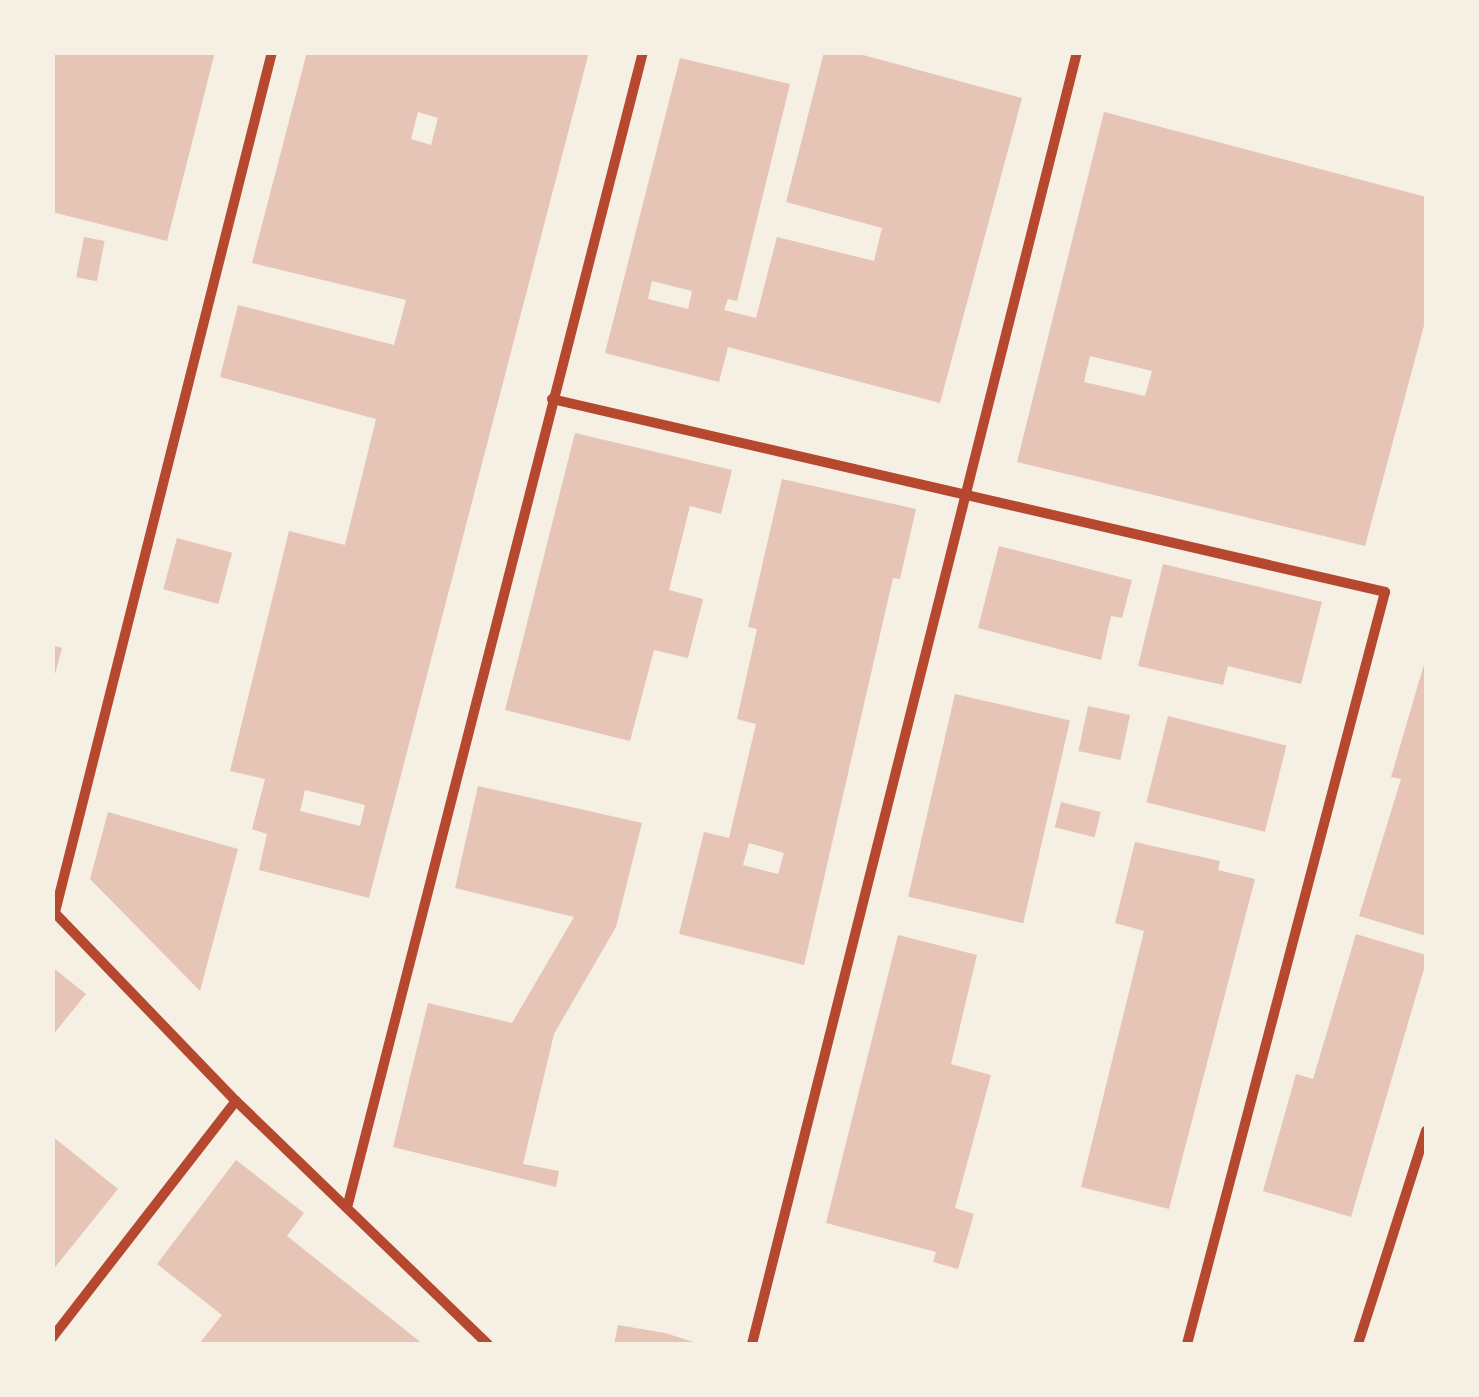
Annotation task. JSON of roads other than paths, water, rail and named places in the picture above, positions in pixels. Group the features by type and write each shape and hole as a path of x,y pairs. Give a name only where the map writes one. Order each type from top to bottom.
{"street":[{"path":"272,52 54,911 236,1101 348,1204 488,1344"},
{"path":"348,1204 643,52"},
{"path":"752,1344 1078,52"},
{"path":"552,399 1384,592 1187,1344"},
{"path":"52,1338 236,1101"},
{"path":"1358,1344 1426,1131"}]}
